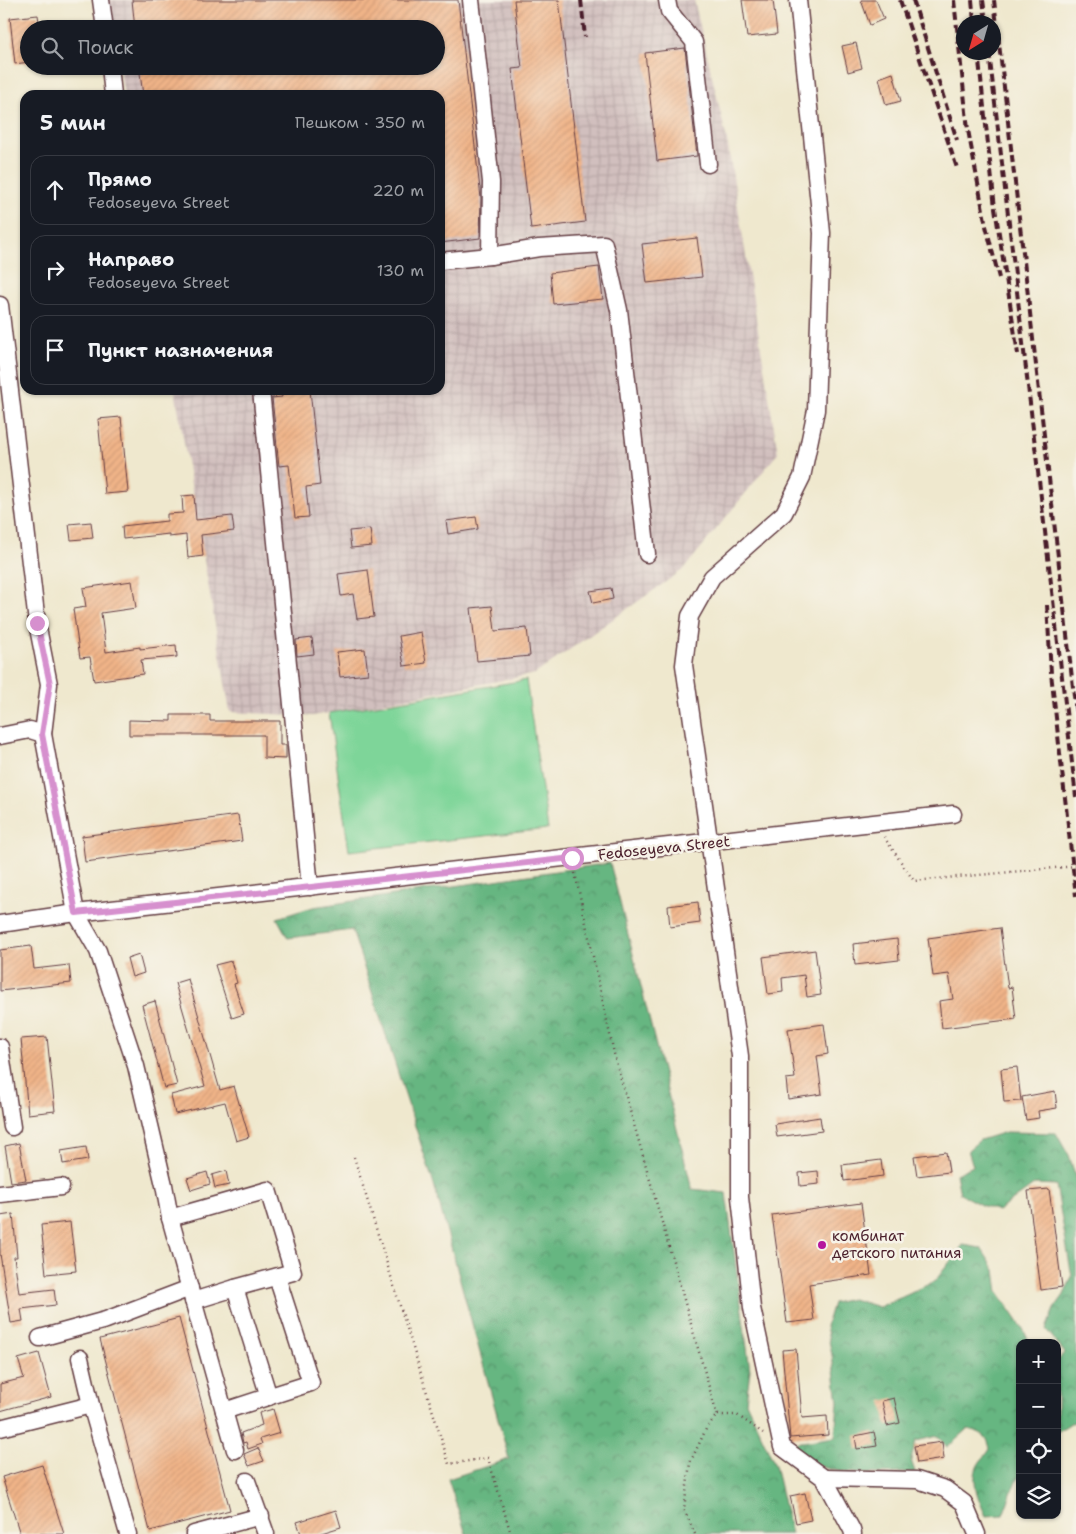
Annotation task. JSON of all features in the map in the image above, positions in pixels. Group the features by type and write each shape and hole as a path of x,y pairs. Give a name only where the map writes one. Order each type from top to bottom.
{"street":[{"path":"101,0 104,20"},
{"path":"471,0 491,182 490,256"},
{"path":"667,0 669,11 694,42 708,164"},
{"path":"798,0 822,233 816,410 802,477 784,513 712,576 690,616 684,665 740,1056 740,1197 752,1308 782,1447 824,1478 853,1534"},
{"path":"111,75 112,90"},
{"path":"445,260 490,256 538,248 604,244 619,310 647,554"},
{"path":"0,305 37,623 50,684 42,734 76,913 98,951 136,1066 170,1218 235,1450"},
{"path":"261,395 310,888"},
{"path":"0,736 30,730 42,734"},
{"name":"Fedoseyeva Street","path":"0,924 76,913 953,814"},
{"path":"0,1047 12,1127"},
{"path":"0,1194 61,1187"},
{"path":"40,1338 192,1295 234,1288 293,1272 268,1190 170,1218"},
{"path":"224,1411 311,1383 277,1276"},
{"path":"234,1288 270,1396"},
{"path":"80,1358 91,1405 128,1534"},
{"path":"0,1428 91,1405"},
{"path":"824,1478 917,1480 945,1489 964,1504 977,1534"},
{"path":"247,1481 266,1534"},
{"path":"194,1534 261,1516"}],"path":[{"path":"875,824 914,881 1076,866"},
{"path":"572,858 616,1058 717,1415"},
{"path":"354,1157 449,1464 488,1458 511,1534"},
{"path":"717,1415 737,1415 782,1447"},
{"path":"695,1534 684,1509 690,1463 707,1427 717,1415"}],"shaded area":[{"path":"108,0 694,0 727,140 778,453 684,569 535,674 313,716 230,712 176,395 445,395 445,90 123,90 121,75 445,75 445,20 111,20"}],"green space":[{"path":"526,680 548,829 349,851 329,713"},
{"path":"610,863 692,1189 726,1193 750,1370 746,1402 775,1465 791,1534 466,1534 448,1479 509,1459 435,1188 352,930 288,938 277,918 313,907"},
{"path":"1006,1132 1056,1133 1070,1158 1076,1179 1076,1422 1074,1421 1061,1429 1061,1357 1065,1353 1061,1348 1061,1339 1054,1339 1046,1329 1054,1309 1064,1295 1072,1277 1056,1185 1035,1184 998,1211 960,1194 956,1174 973,1166 968,1150 980,1140"},
{"path":"963,1245 981,1248 995,1270 998,1292 1028,1339 1016,1339 1016,1482 1003,1515 986,1516 978,1497 975,1484 976,1471 979,1463 990,1449 985,1437 973,1430 968,1429 947,1448 938,1436 916,1441 911,1460 915,1472 863,1474 836,1471 813,1463 794,1448 795,1443 835,1437 838,1402 826,1326 833,1303 852,1299 879,1307 935,1281"}],"building":[{"path":"132,0 458,0 481,198 480,238 445,242 445,90 142,90 140,75 445,75 445,20 134,20"},
{"path":"514,0 559,0 585,222 531,229 512,69 522,68"},
{"path":"742,0 773,0 777,34 747,37"},
{"path":"861,0 876,0 884,19 870,25"},
{"path":"38,15 39,20 20,20 20,63 15,64 10,18"},
{"path":"856,43 862,68 848,72 842,46"},
{"path":"685,48 697,156 657,161 645,53"},
{"path":"893,73 901,101 886,105 879,78"},
{"path":"697,238 702,277 647,283 642,244"},
{"path":"599,267 603,299 553,304 550,273"},
{"path":"282,395 311,395 320,485 306,487 309,517 295,518 289,465 279,466 272,398 282,397"},
{"path":"121,417 128,492 105,494 98,419"},
{"path":"194,495 196,520 232,516 234,531 201,535 203,556 188,558 186,535 169,537 169,534 123,539 122,526 167,521 167,514 183,513 182,496"},
{"path":"476,517 478,529 448,534 446,521"},
{"path":"91,522 93,538 71,540 69,524"},
{"path":"370,529 372,546 351,548 349,531"},
{"path":"368,570 374,617 357,619 353,594 341,596 338,574"},
{"path":"132,581 136,608 101,613 106,652 140,647 140,649 176,645 177,657 141,660 143,674 94,681 90,657 80,658 73,609 86,607 83,588"},
{"path":"611,588 613,599 593,603 590,591"},
{"path":"492,606 495,631 527,628 530,656 477,661 471,608"},
{"path":"421,632 426,663 404,666 399,636"},
{"path":"312,638 314,654 297,656 296,640"},
{"path":"365,649 368,674 340,677 337,652"},
{"path":"171,715 210,715 210,721 280,721 280,745 286,745 286,759 264,758 264,735 129,735 129,720 171,721"},
{"path":"238,815 242,841 85,862 82,836"},
{"path":"698,902 700,923 670,927 668,906"},
{"path":"1000,928 1008,988 1012,987 1016,1019 942,1028 939,1001 953,999 949,974 933,976 928,938"},
{"path":"897,939 899,960 855,965 853,944"},
{"path":"31,946 34,969 69,965 71,983 0,991 0,950"},
{"path":"815,950 821,995 807,997 804,975 782,978 783,992 768,994 763,957"},
{"path":"139,954 144,973 132,977 127,958"},
{"path":"231,961 237,983 234,984 244,1014 232,1018 215,965"},
{"path":"188,979 220,1090 234,1086 249,1137 236,1141 225,1102 175,1114 171,1095 205,1086 175,983"},
{"path":"155,1001 177,1085 164,1088 142,1005"},
{"path":"824,1024 828,1054 817,1056 822,1094 788,1099 786,1079 795,1078 788,1029"},
{"path":"47,1037 55,1111 28,1114 21,1039"},
{"path":"1017,1067 1021,1101 1004,1102 1001,1069"},
{"path":"1055,1091 1057,1108 1038,1111 1039,1118 1026,1120 1022,1097"},
{"path":"820,1117 822,1131 777,1137 775,1124"},
{"path":"19,1143 26,1180 11,1182 5,1146"},
{"path":"86,1147 88,1160 63,1164 61,1151"},
{"path":"946,1152 949,1172 917,1176 914,1156"},
{"path":"881,1160 883,1176 844,1181 842,1165"},
{"path":"226,1171 229,1185 215,1188 212,1175"},
{"path":"818,1171 819,1184 800,1186 799,1173"},
{"path":"207,1172 210,1184 191,1190 187,1178"},
{"path":"1049,1189 1062,1287 1041,1290 1028,1191"},
{"name":"комбинат детского питания","path":"861,1203 871,1275 809,1284 814,1320 787,1323 772,1215"},
{"path":"13,1214 17,1257 14,1257 19,1293 54,1289 56,1305 21,1309 23,1321 11,1323 0,1254 0,1216"},
{"path":"70,1222 76,1271 46,1274 41,1225"},
{"path":"179,1318 230,1510 150,1531 100,1339"},
{"path":"796,1349 802,1418 827,1416 828,1435 790,1438 782,1350"},
{"path":"39,1353 51,1397 0,1411 0,1384 24,1378 18,1359"},
{"path":"894,1398 900,1423 887,1426 882,1401"},
{"path":"273,1409 280,1433 260,1439 262,1444 248,1449 246,1442 243,1443 241,1433 262,1425 259,1413"},
{"path":"874,1432 877,1446 857,1449 855,1436"},
{"path":"942,1442 944,1459 917,1463 914,1446"},
{"path":"258,1448 264,1461 249,1466 244,1454"},
{"path":"42,1465 64,1534 20,1534 2,1477"},
{"path":"805,1493 811,1520 796,1523 790,1496"},
{"path":"336,1510 341,1527 318,1534 301,1534 297,1522"}],"railway":[{"path":"581,0 585,37"},
{"path":"900,0 957,168"},
{"path":"913,0 957,140"},
{"path":"954,0 968,130 986,226 999,278"},
{"path":"972,0 973,15"},
{"path":"983,0 985,15"},
{"path":"994,0 1076,713"},
{"path":"979,60 995,208 1018,354"},
{"path":"990,60 1076,797"},
{"path":"1047,605 1051,673 1076,896"}],"place":[{"name":"комбинат детского питания","path":"822,1245"}],"route":[{"path":"37,623 50,684 42,734 76,913 572,858"}]}
